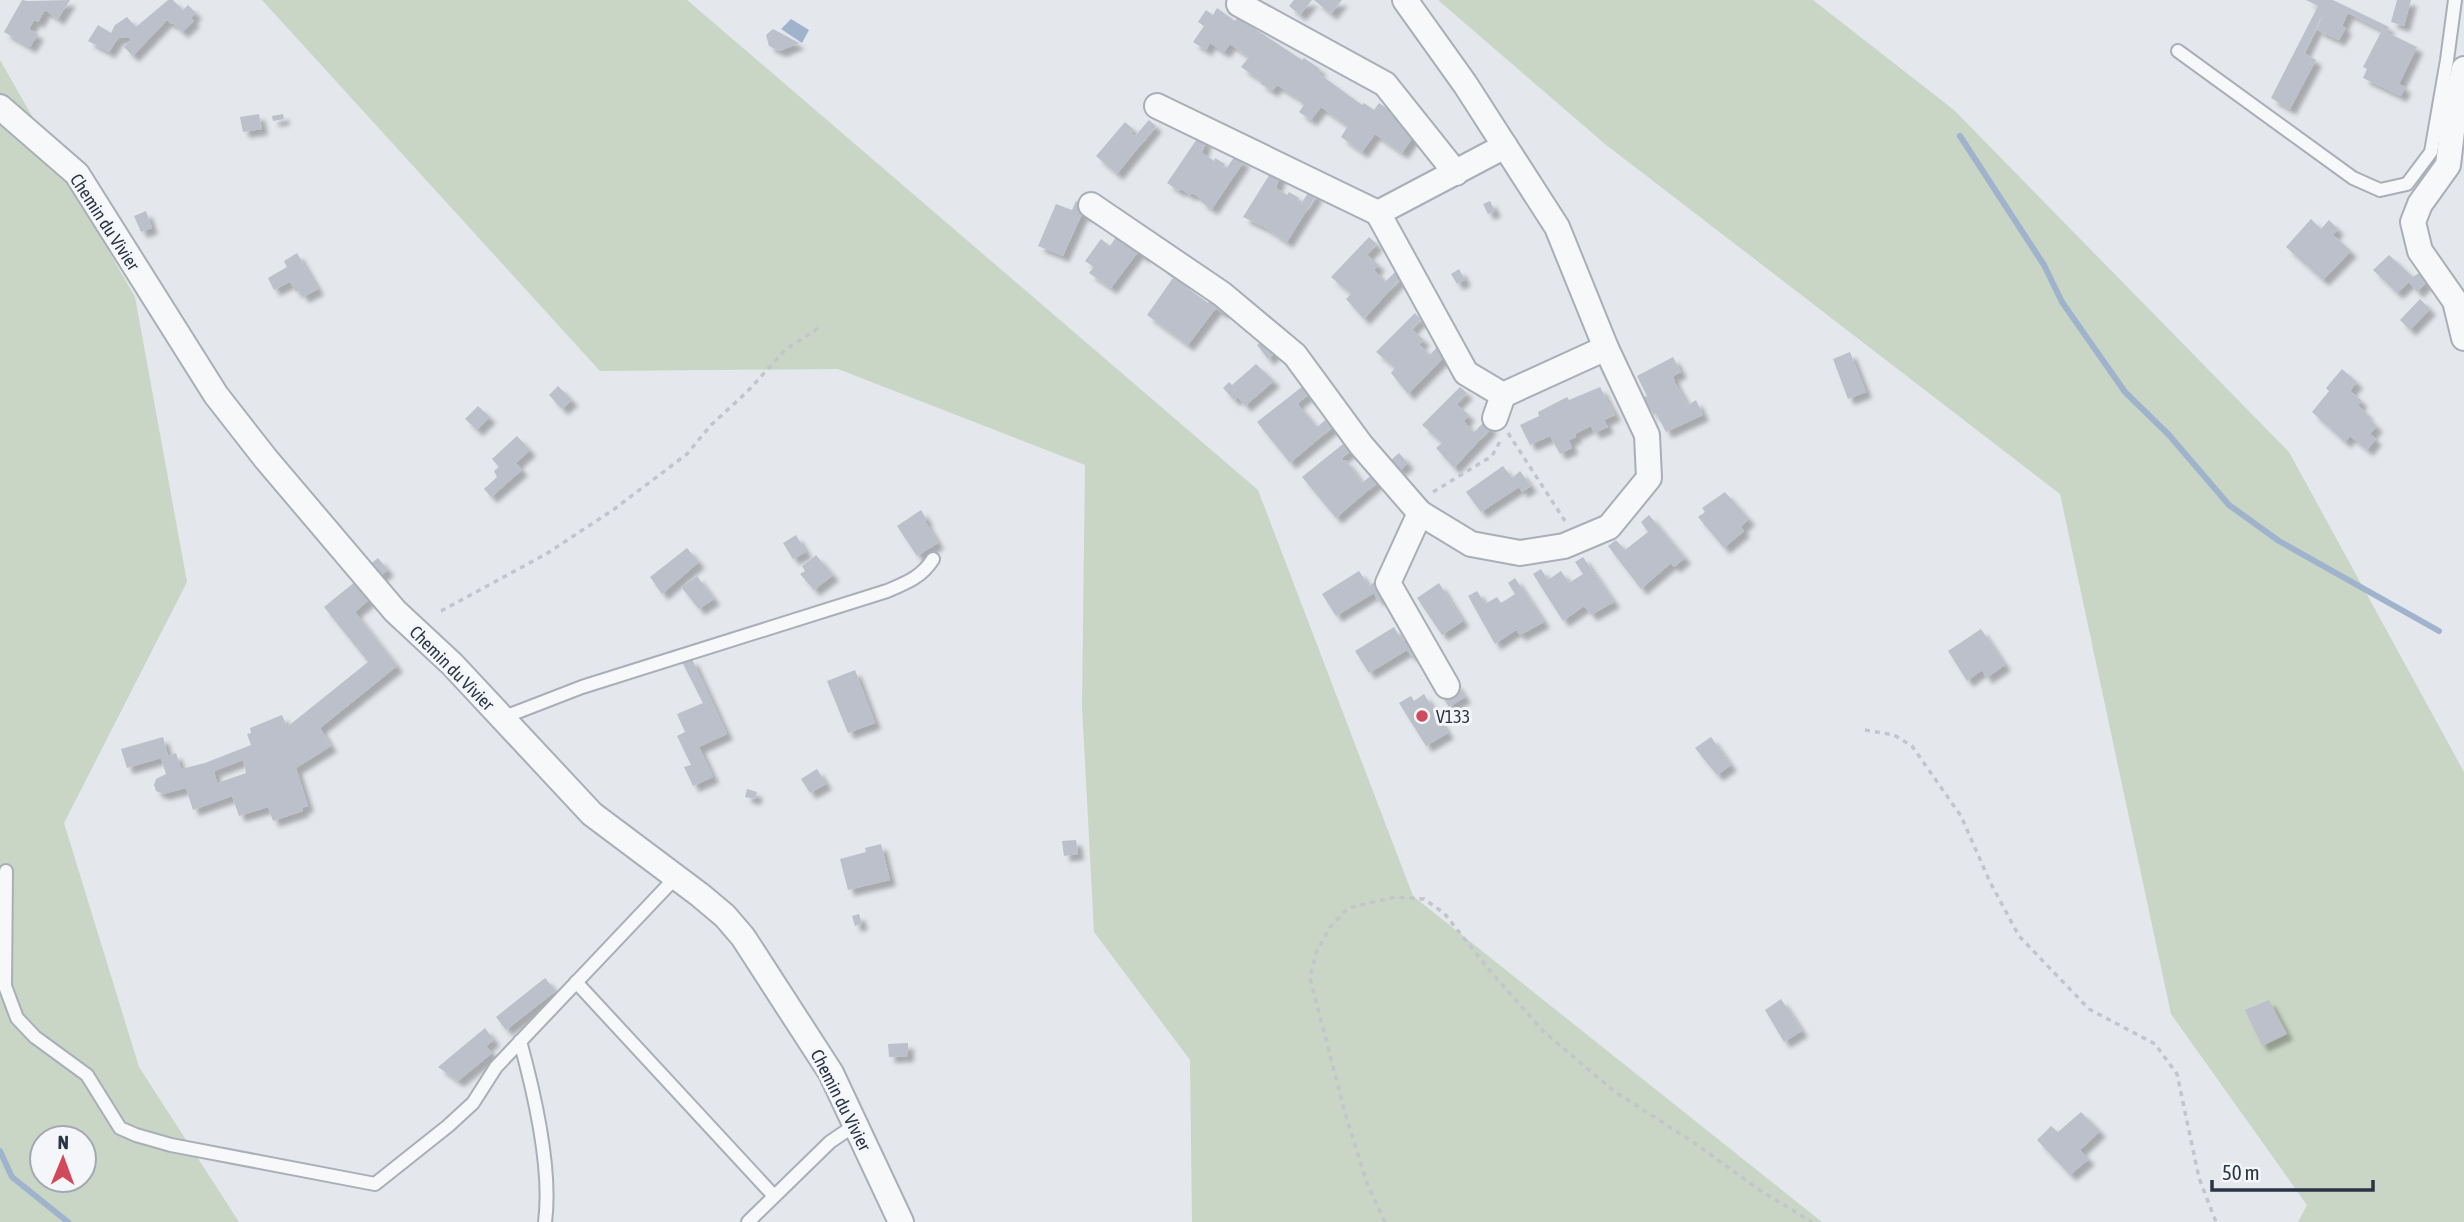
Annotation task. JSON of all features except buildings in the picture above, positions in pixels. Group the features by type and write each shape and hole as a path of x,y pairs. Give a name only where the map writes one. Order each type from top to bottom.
{"street":[{"path":"1091,205 1222,294 1295,355 1361,444 1420,513 1471,544 1520,553 1564,546 1609,527 1649,478 1647,435 1606,348 1557,227 1465,84 1405,0"},
{"path":"1239,4 1385,84 1456,173"},
{"path":"2464,69 2454,114 2448,164 2420,204 2413,222 2420,251 2455,301 2464,338"},
{"path":"1157,106 1378,213 1466,373 1503,395"},
{"name":"Chemin du Vivier","path":"0,107 77,174 216,395 266,459 395,611 452,664 592,814 677,876 725,916 743,937 831,1073 901,1222"},
{"path":"1378,213 1505,146"},
{"path":"1495,418 1503,395 1606,348"},
{"path":"1420,513 1388,583 1447,687"}],"lane":[{"path":"2178,51 2353,178 2380,190 2407,184 2431,152 2455,0"},
{"path":"502,718 582,687 887,591 915,579 927,569 933,559"},
{"path":"6,871 5,986 18,1018 35,1037 87,1075 120,1128 172,1145 375,1184 473,1103 496,1067 677,876"},
{"path":"576,982 774,1196"},
{"path":"520,1041 534,1093 546,1181 545,1222"},
{"path":"748,1222 830,1142 855,1125"}],"path":[{"path":"441,611 546,554 613,510 687,454 711,425 747,392 785,350 820,327"},
{"path":"1420,513 1427,496 1440,485 1492,456 1506,430 1577,540"},
{"path":"1865,730 1894,735 1912,746 1961,816 1990,882 2019,936 2089,1009 2155,1044 2170,1064 2177,1074 2199,1178 2216,1222"},
{"path":"1385,1222 1367,1183 1345,1113 1310,978 1316,953 1330,927 1348,908 1395,897 1424,899 1444,912 1490,971 1543,1031 1614,1091 1693,1142 1761,1191 1812,1222"}],"green space":[{"path":"262,0 687,0 1258,490 1413,896 1822,1222 1192,1222 1190,1060 1094,932 1082,706 1085,465 838,369 600,371"},
{"path":"1438,0 1813,0 1954,110 2289,452 2464,772 2464,1222 2298,1222 2307,1205 2171,1014 2060,494 1605,144"},
{"path":"0,60 135,297 187,582 64,823 139,1067 239,1222 0,1222"}],"water":[{"path":"791,19 809,30 802,43 781,29"}],"waterway":[{"path":"1960,136 2044,265 2062,302 2125,392 2169,435 2229,505 2279,541 2439,631"},
{"path":"0,1151 12,1177 68,1222"}],"place":[{"name":"V133","path":"1422,716"}]}
